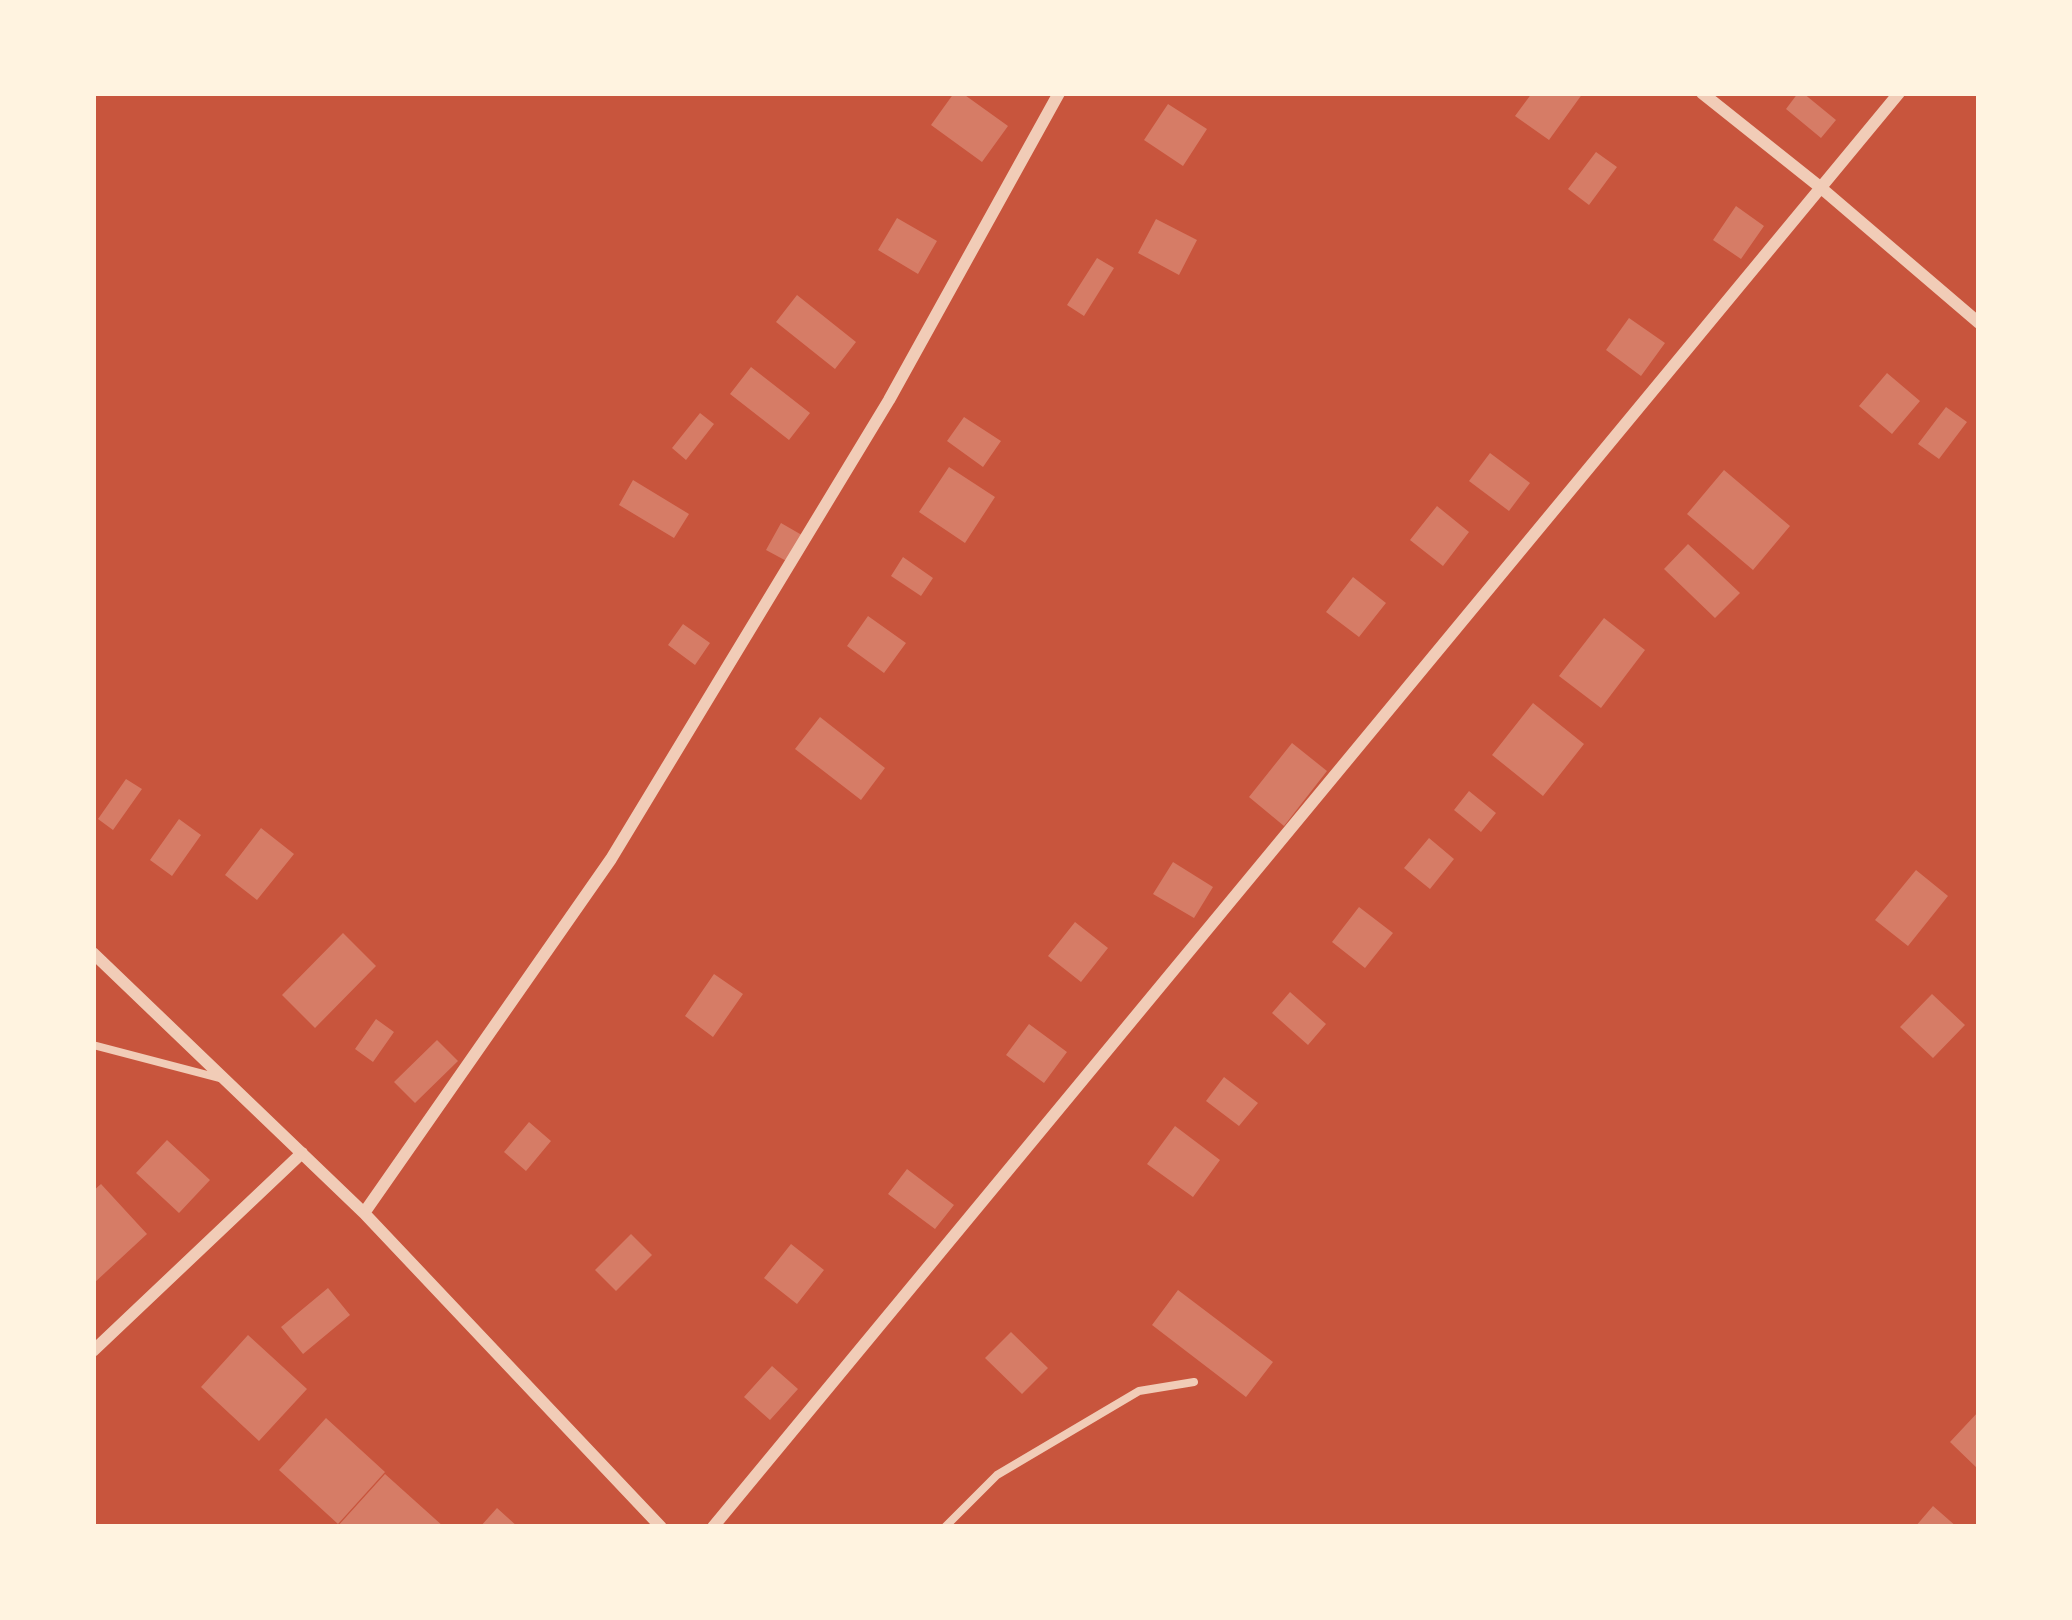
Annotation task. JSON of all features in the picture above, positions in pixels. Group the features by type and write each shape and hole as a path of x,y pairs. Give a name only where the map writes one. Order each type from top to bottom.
{"street":[{"path":"364,1213 611,859 889,400 1059,93"},
{"path":"1702,93 1979,323"},
{"path":"713,1527 1899,93"},
{"path":"93,953 364,1213 661,1527"},
{"path":"93,1351 302,1154"}],"lane":[{"path":"93,1045 224,1079"},
{"path":"945,1527 997,1475 1139,1391 1194,1382"}],"building":[{"path":"954,93 962,93 1008,126 982,162 931,125"},
{"path":"1532,93 1583,93 1549,140 1515,116"},
{"path":"1798,93 1836,120 1821,138 1786,109"},
{"path":"1168,104 1207,129 1183,166 1144,140"},
{"path":"1596,152 1617,167 1589,205 1568,189"},
{"path":"1736,206 1764,226 1741,259 1713,240"},
{"path":"897,218 937,241 918,274 878,250"},
{"path":"1156,219 1197,240 1179,275 1138,253"},
{"path":"1097,258 1114,268 1084,316 1067,305"},
{"path":"797,295 856,342 835,369 776,322"},
{"path":"1629,318 1665,343 1641,376 1606,350"},
{"path":"751,367 810,413 789,440 730,394"},
{"path":"1887,373 1920,401 1892,434 1859,406"},
{"path":"1946,407 1967,422 1939,459 1918,444"},
{"path":"700,413 714,424 686,460 672,448"},
{"path":"964,417 1001,441 983,467 947,441"},
{"path":"1490,453 1530,483 1509,511 1469,481"},
{"path":"949,467 995,497 965,543 919,512"},
{"path":"1724,470 1790,526 1753,570 1687,514"},
{"path":"633,480 689,514 674,538 619,505"},
{"path":"1437,506 1469,532 1443,566 1410,540"},
{"path":"781,523 807,538 792,564 766,550"},
{"path":"1688,544 1740,593 1715,618 1664,569"},
{"path":"903,557 933,578 921,596 891,576"},
{"path":"1353,577 1386,603 1359,637 1326,612"},
{"path":"868,616 906,643 884,673 847,646"},
{"path":"1604,618 1645,650 1601,708 1559,676"},
{"path":"683,624 710,643 695,665 668,645"},
{"path":"1533,703 1584,744 1543,796 1492,755"},
{"path":"820,717 885,768 861,800 795,749"},
{"path":"1292,743 1327,771 1284,826 1249,797"},
{"path":"126,779 142,789 113,830 98,819"},
{"path":"1469,791 1496,813 1481,832 1454,810"},
{"path":"179,819 201,835 172,876 150,860"},
{"path":"261,828 294,854 257,900 225,875"},
{"path":"1429,838 1454,859 1430,889 1404,868"},
{"path":"1173,862 1213,887 1194,918 1153,894"},
{"path":"1916,870 1948,896 1908,946 1875,920"},
{"path":"1359,907 1393,933 1365,968 1332,942"},
{"path":"1075,922 1108,948 1081,982 1048,956"},
{"path":"343,933 376,966 315,1028 282,995"},
{"path":"714,974 743,994 713,1037 685,1016"},
{"path":"1290,992 1326,1024 1308,1045 1272,1013"},
{"path":"1932,994 1965,1025 1933,1058 1900,1027"},
{"path":"376,1019 394,1032 373,1062 355,1049"},
{"path":"1029,1024 1067,1052 1044,1083 1006,1055"},
{"path":"437,1040 458,1061 415,1103 394,1082"},
{"path":"1224,1077 1258,1103 1239,1126 1206,1101"},
{"path":"529,1122 551,1141 526,1171 504,1152"},
{"path":"1175,1126 1220,1160 1193,1197 1147,1164"},
{"path":"167,1140 210,1180 179,1213 136,1173"},
{"path":"907,1169 954,1205 935,1229 888,1194"},
{"path":"101,1184 147,1234 93,1284 93,1191"},
{"path":"631,1234 652,1255 616,1291 595,1270"},
{"path":"791,1244 824,1270 797,1304 764,1278"},
{"path":"328,1288 350,1315 303,1354 281,1327"},
{"path":"1178,1290 1273,1362 1246,1397 1152,1325"},
{"path":"1011,1332 1048,1368 1022,1394 985,1358"},
{"path":"248,1335 307,1389 259,1441 201,1387"},
{"path":"772,1366 798,1389 770,1420 744,1397"},
{"path":"1979,1411 1979,1470 1950,1442"},
{"path":"326,1418 385,1472 338,1524 279,1470"},
{"path":"385,1474 444,1527 337,1527"},
{"path":"1933,1506 1957,1527 1915,1527"},
{"path":"497,1508 518,1527 480,1527"}]}
